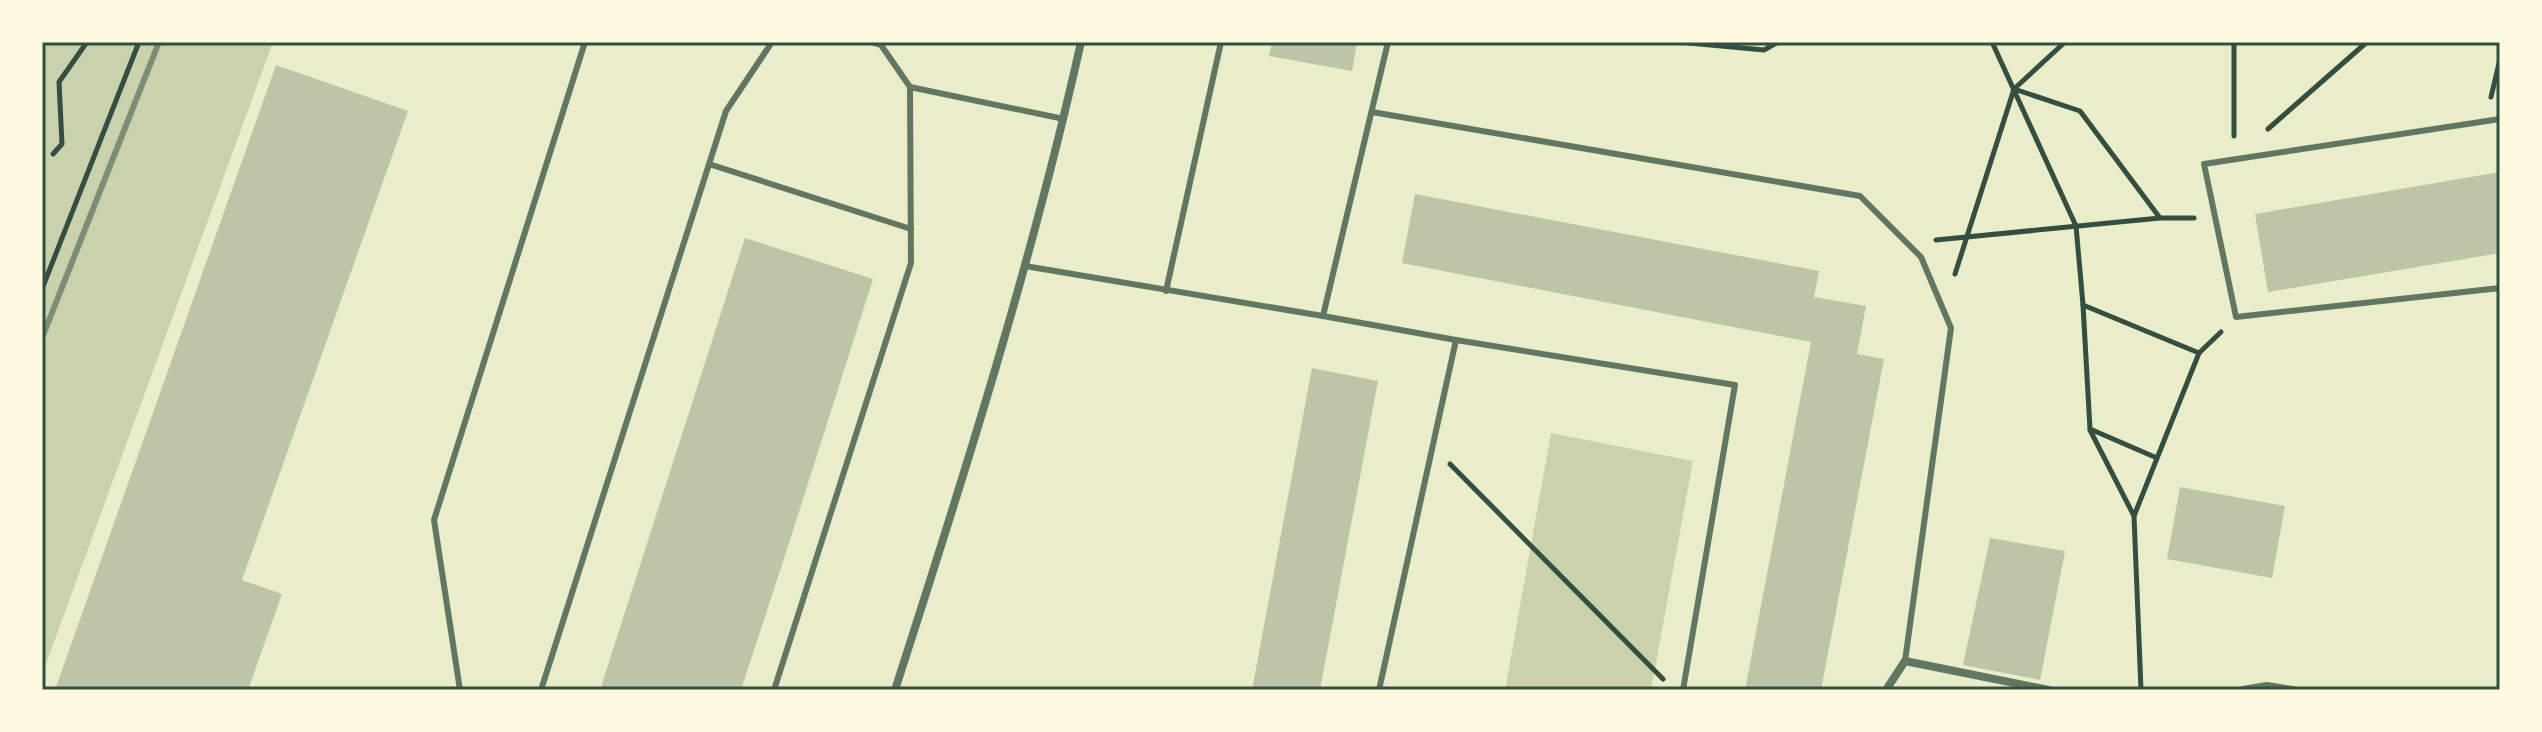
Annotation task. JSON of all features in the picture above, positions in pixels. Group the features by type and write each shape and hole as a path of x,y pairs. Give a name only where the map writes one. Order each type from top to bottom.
{"street":[{"path":"895,690 987,406 1064,119 1081,42"},
{"path":"1886,690 1905,661 2049,690"},
{"path":"2243,690 2267,686 2293,690"}],"lane":[{"path":"460,690 434,520 585,42"},
{"path":"541,690 726,111 772,42"},
{"path":"774,690 911,263 910,87 881,45 871,42"},
{"path":"1166,291 1221,42"},
{"path":"1323,316 1388,42"},
{"path":"910,87 1064,119"},
{"path":"1372,112 1860,196 1907,242 1921,257 1951,328 1905,661"},
{"path":"2500,119 2204,164 2236,317 2500,288"},
{"path":"709,164 911,229"},
{"path":"1025,266 1735,385 1683,690"},
{"path":"1379,690 1456,340"}],"path":[{"path":"53,154 62,144 59,82 87,42"},
{"path":"42,289 139,42"},
{"path":"1678,42 1764,50 1778,42"},
{"path":"1992,42 2076,226 2090,429 2134,516"},
{"path":"1943,309 2014,89 2065,42"},
{"path":"2233,159 2234,42"},
{"path":"2267,130 2367,42"},
{"path":"2485,121 2500,59"},
{"path":"2014,89 2080,111 2160,218"},
{"path":"1907,242 2160,218 2215,219"},
{"path":"2083,305 2199,353 2134,516 2141,690"},
{"path":"2090,429 2157,458"},
{"path":"1433,446 1673,690"}],"green space":[{"path":"42,42 273,42 42,675"},
{"path":"1551,433 1693,461 1651,690 1505,690"}],"building":[{"path":"1272,42 1357,42 1352,71 1269,56"},
{"path":"276,65 408,111 242,580 282,594 248,690 55,690"},
{"path":"2500,172 2500,253 2268,292 2255,214"},
{"path":"1415,194 1819,271 1814,297 1866,306 1857,354 1884,359 1821,690 1745,690 1811,342 1402,263"},
{"path":"745,238 873,279 790,540 741,690 600,690"},
{"path":"1312,368 1378,381 1320,690 1252,690"},
{"path":"2180,487 2285,506 2272,578 2167,559"},
{"path":"1990,538 2065,551 2040,680 1963,665"}],"railway":[{"path":"42,338 159,42"}]}
